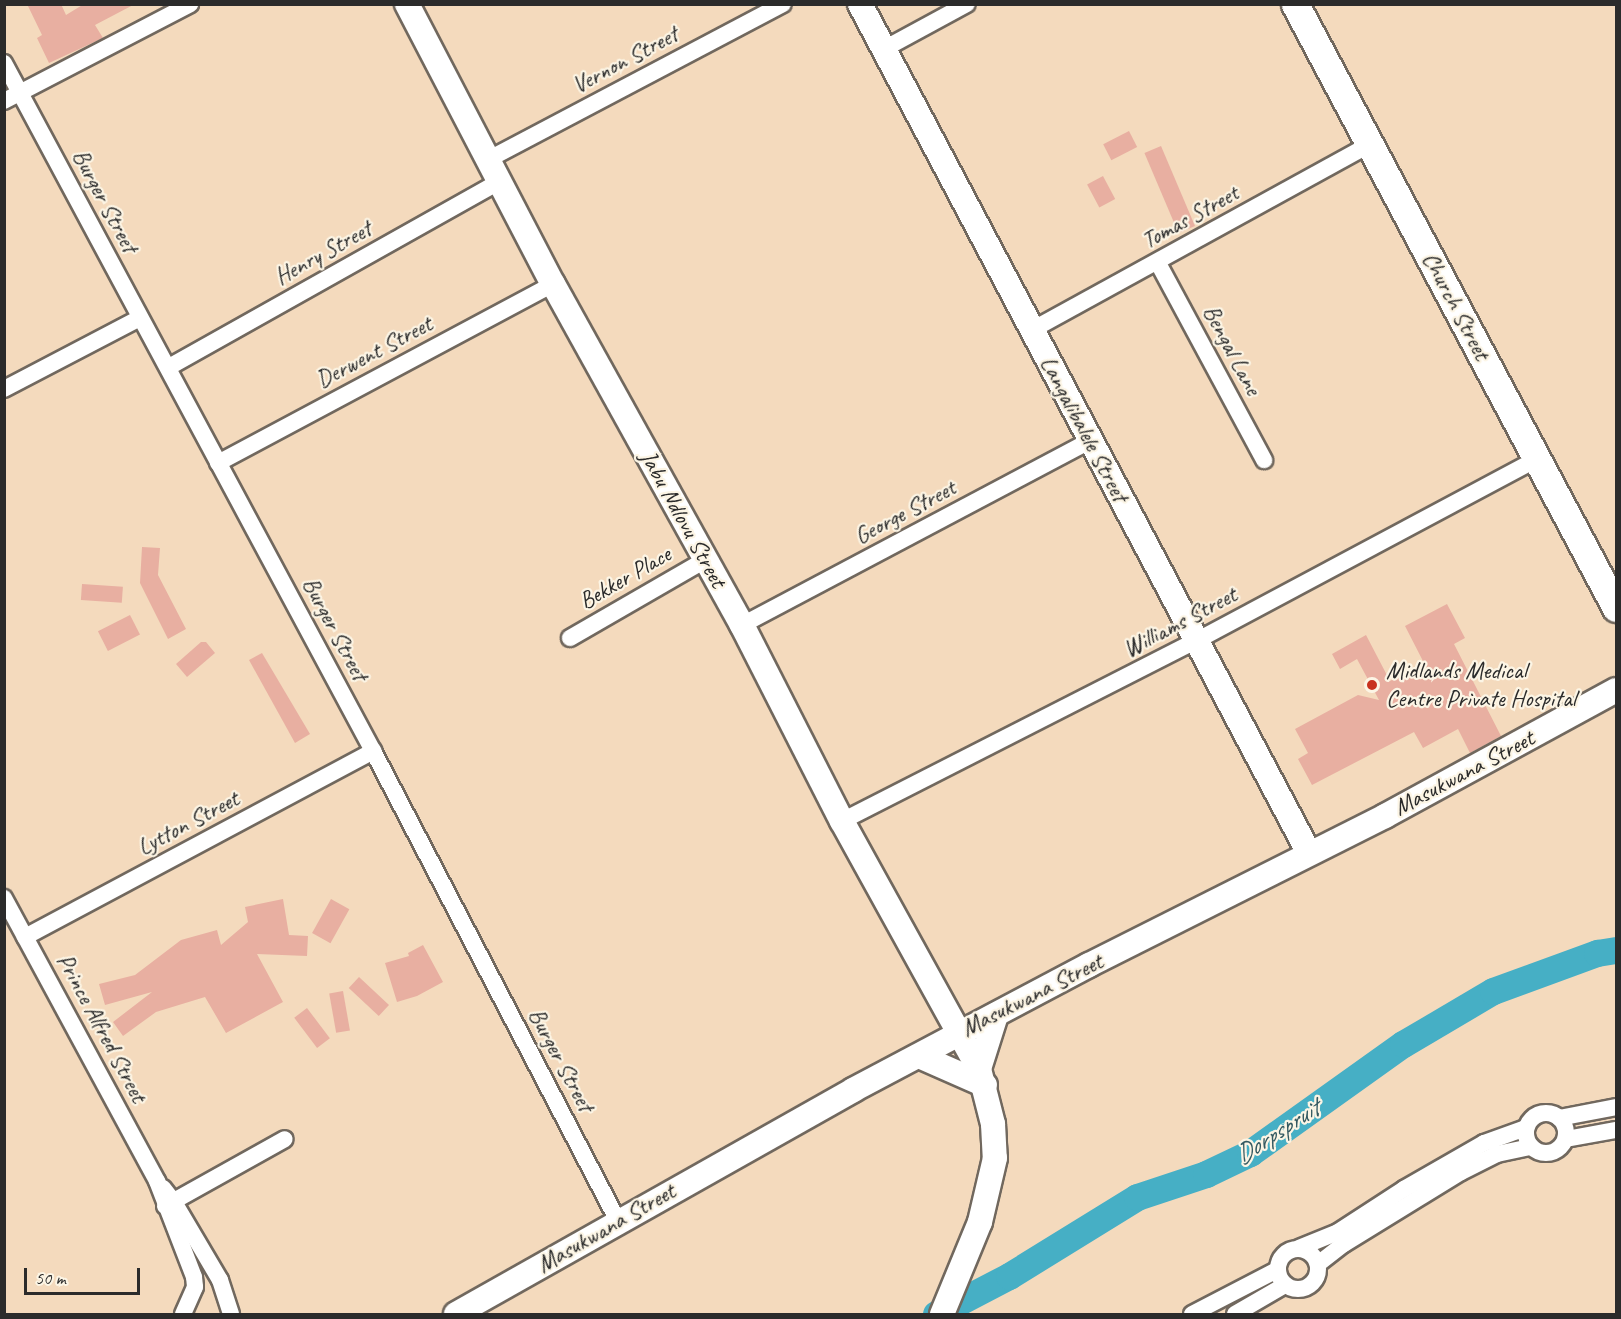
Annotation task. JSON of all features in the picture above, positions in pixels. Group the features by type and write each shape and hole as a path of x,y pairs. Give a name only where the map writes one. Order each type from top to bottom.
{"main road":[{"name":"Church Street","path":"1295,4 1617,608"}],"street":[{"path":"4,101 190,4"},
{"name":"Jabu Ndlovu Street","path":"407,4 553,284 742,625 842,821 982,1077 993,1124 995,1158 980,1222 942,1314"},
{"name":"Vernon Street","path":"489,159 783,4"},
{"name":"Langalibalele Street","path":"860,4 1309,853"},
{"path":"884,49 967,4"},
{"name":"Burger Street","path":"4,63 373,751 618,1221"},
{"name":"Tomas Street","path":"1032,330 1158,263 1370,144"},
{"name":"Henry Street","path":"169,368 500,181"},
{"name":"Bengal Lane","path":"1158,263 1264,460"},
{"name":"Derwent Street","path":"218,463 553,284"},
{"path":"4,389 140,318"},
{"name":"George Street","path":"742,625 1090,441"},
{"name":"Williams Street","path":"842,821 1196,641 1537,459"},
{"name":"Bekker Place","path":"570,638 705,560"},
{"name":"Masukwana Street","path":"456,1314 853,1089 919,1056 959,1032 1385,816 1617,690"},
{"name":"Lytton Street","path":"26,937 373,751"},
{"name":"Prince Alfred Street","path":"4,898 169,1204 220,1280 231,1314"},
{"path":"919,1056 982,1077 996,1015"},
{"path":"1559,1118 1617,1107"},
{"path":"1547,1113 1559,1118 1566,1127 1566,1139 1559,1149 1550,1153 1540,1152 1531,1147 1527,1141 1527,1128 1529,1122 1540,1114 1547,1113"},
{"path":"1299,1248 1311,1253 1318,1264 1316,1278 1307,1287 1296,1289 1281,1277 1278,1263 1286,1252 1338,1232 1404,1189 1484,1143 1527,1128"},
{"path":"1566,1139 1617,1130"},
{"path":"169,1204 285,1139"},
{"path":"1318,1264 1344,1244 1461,1172 1497,1154 1531,1147"},
{"name":"Prince Alfred Street","path":"169,1204 194,1276 193,1293 183,1314"},
{"path":"1192,1314 1281,1277"},
{"path":"1236,1314 1281,1277"}],"building":[{"path":"27,4 61,4 66,15 84,4 135,4 95,25 103,38 49,63 37,38 42,35"},
{"path":"1129,131 1137,147 1111,160 1103,144"},
{"path":"1161,146 1195,226 1178,233 1144,153"},
{"path":"1103,176 1115,199 1099,207 1087,184"},
{"path":"142,547 160,548 158,575 186,629 168,639 140,583"},
{"path":"82,584 123,587 122,603 81,600"},
{"path":"1447,604 1465,638 1454,644 1501,736 1470,753 1458,729 1423,748 1414,732 1312,785 1298,759 1308,753 1295,729 1358,695 1379,700 1357,659 1340,669 1332,654 1366,635 1390,681 1424,663 1405,626"},
{"path":"130,615 140,635 108,651 98,631"},
{"path":"201,642 206,642 215,653 187,677 176,664"},
{"path":"262,653 310,734 295,743 249,660"},
{"path":"283,899 289,935 308,936 307,956 257,954 283,1002 226,1033 205,997 156,1012 123,1036 113,1022 152,992 105,1005 99,984 135,975 181,940 217,930 221,945 248,922 245,907"},
{"path":"331,899 349,909 330,943 312,933"},
{"path":"423,945 443,982 417,996 397,1002 385,963 409,956 408,953"},
{"path":"359,977 389,1005 379,1016 349,988"},
{"path":"343,991 350,1030 336,1033 329,993"},
{"path":"307,1008 330,1038 317,1048 294,1018"}],"waterway":[{"name":"Dorpspruit","path":"936,1314 1009,1276 1137,1197 1206,1174 1250,1153 1403,1044 1493,991 1597,953 1616,950"}],"place":[{"name":"Midlands Medical Centre Private Hospital","path":"1372,685"}]}
